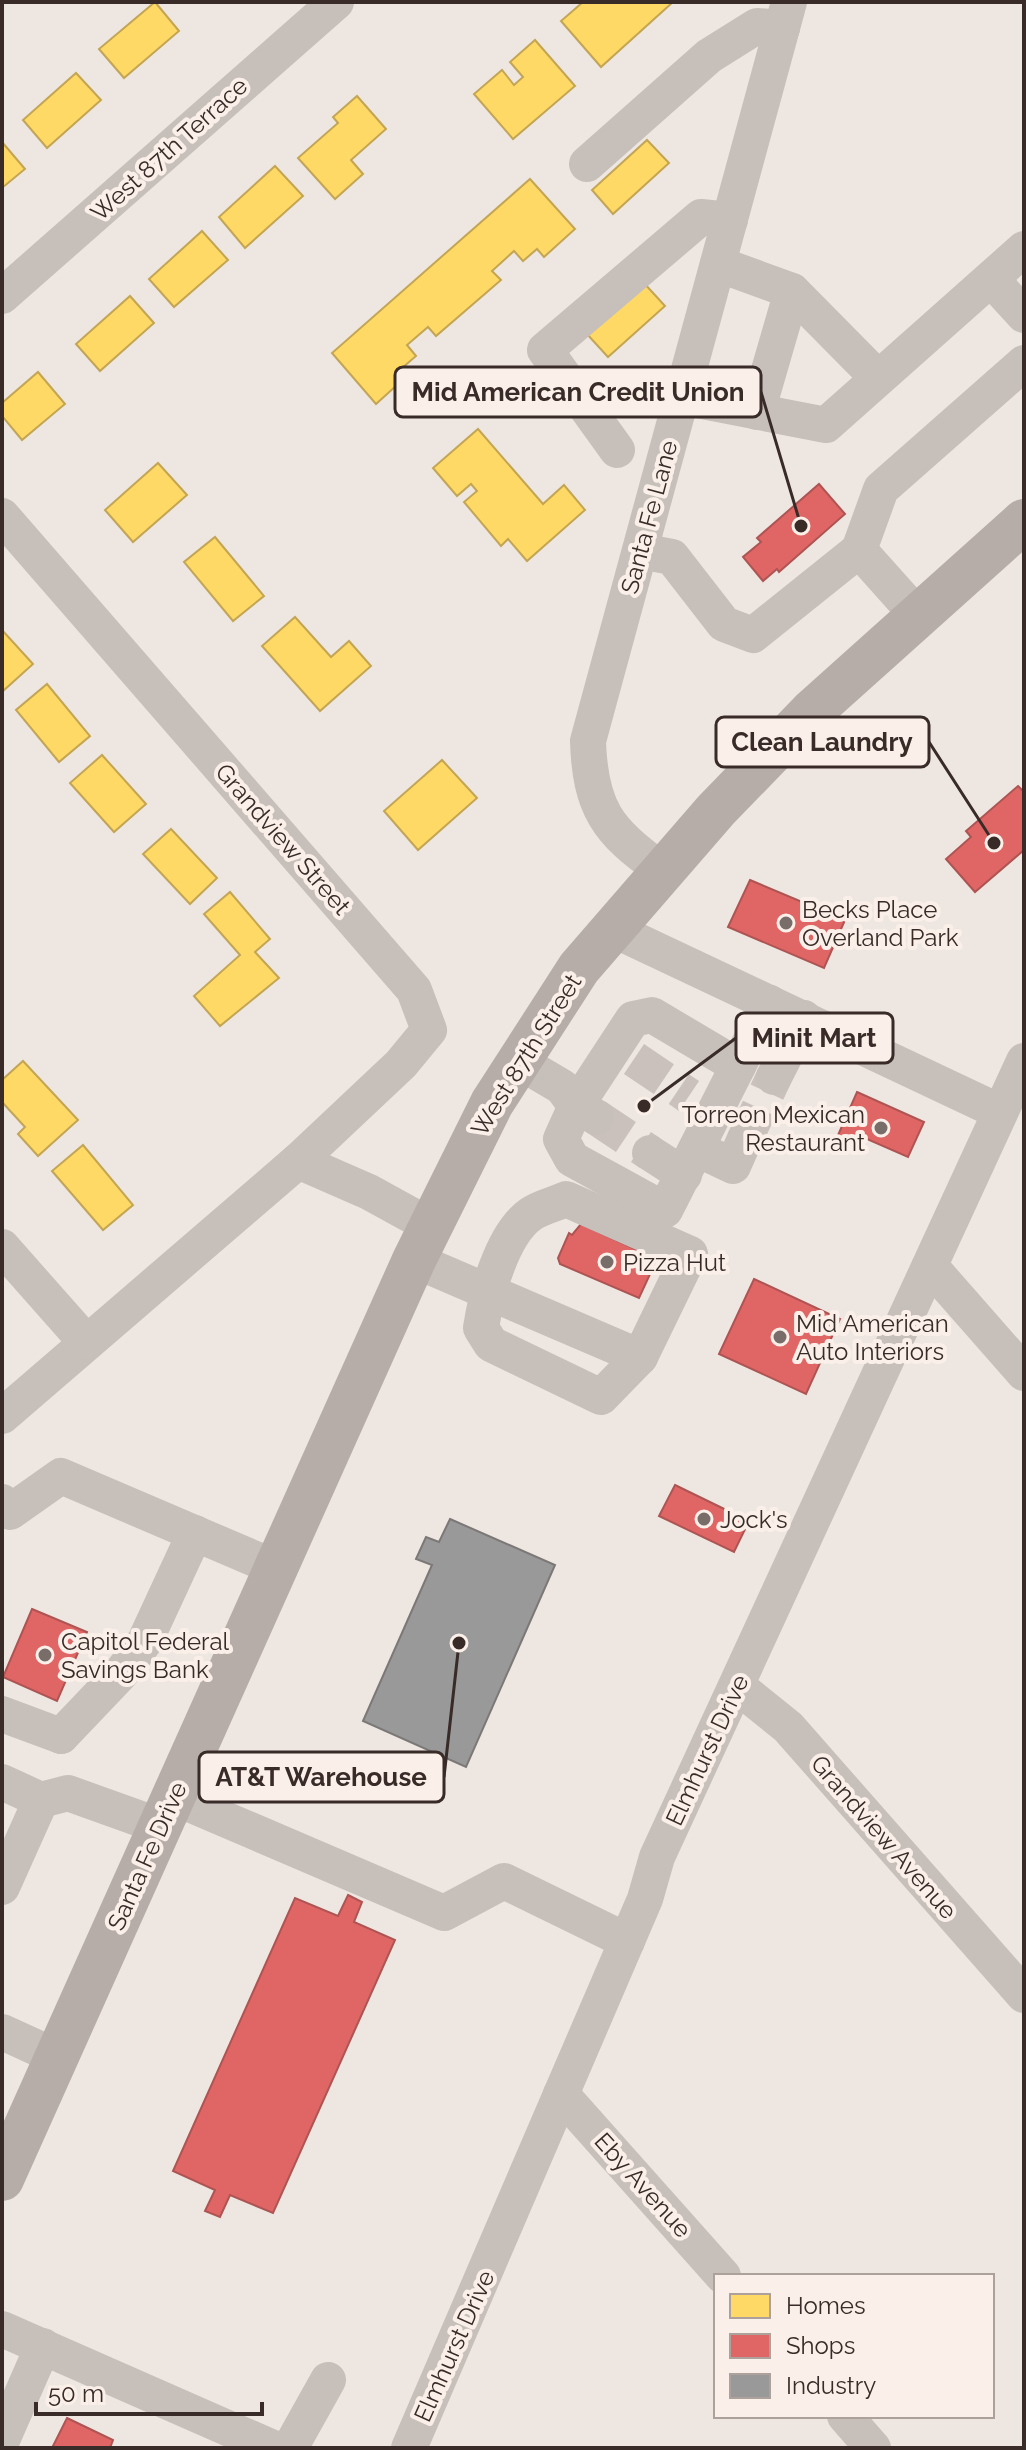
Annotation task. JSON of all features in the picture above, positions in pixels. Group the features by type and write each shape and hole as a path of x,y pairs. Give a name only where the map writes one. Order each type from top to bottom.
{"main road":[{"name":"West 87th Street","path":"422,1243 492,1103 610,928 761,761 1024,521"},
{"name":"Santa Fe Drive","path":"2,2179 422,1243"}],"street":[{"name":"West 87th Terrace","path":"2,296 336,2"},
{"path":"587,164 709,56 757,26 786,15"},
{"name":"Santa Fe Lane","path":"661,869 615,832 603,816 589,780 588,741 786,15"},
{"path":"617,450 545,350 701,217 730,220"},
{"path":"682,397 826,425 1024,249"},
{"path":"718,264 792,291 878,378"},
{"path":"991,279 1024,315"},
{"path":"757,412 792,291"},
{"path":"640,551 672,557 724,624 753,635 859,550 881,489 1024,363"},
{"name":"Grandview Street","path":"2,516 414,990 429,1030 401,1064 298,1161"},
{"path":"859,550 918,616"},
{"path":"610,928 1000,1112"},
{"path":"738,1066 652,1015 633,1019 624,1052 586,1112 561,1139 572,1159 665,1210 690,1162 701,1105 738,1066 770,1003"},
{"path":"774,1077 804,1018"},
{"path":"518,1061 562,1087 586,1112"},
{"name":"Elmhurst Drive","path":"409,2448 627,1941 657,1857 1024,1061"},
{"path":"650,1153 690,1162 733,1166 744,1141"},
{"path":"2,1416 298,1161 369,1192 422,1243 487,1291 640,1357"},
{"path":"566,1199 690,1254 640,1357 601,1397 491,1344 481,1328 487,1291 505,1250 530,1214 566,1199"},
{"path":"2,1247 86,1342"},
{"path":"930,1266 1024,1373"},
{"path":"5,1513 61,1476 276,1568"},
{"path":"2,1887 55,1796 61,1736 121,1673 145,1641 195,1533"},
{"name":"Grandview Avenue","path":"737,1686 788,1727 1024,1995"},
{"path":"2,1714 61,1736"},
{"path":"2,1782 55,1796 167,1811 444,1913 504,1881 627,1941"},
{"path":"2,2032 57,2057"},
{"name":"Eby Avenue","path":"561,2094 721,2274"},
{"path":"2,2329 43,2346 212,2435 273,2448"},
{"path":"2,2440 43,2346"},
{"path":"290,2448 328,2380"},
{"path":"847,2418 873,2448"}],"building: Homes":[{"path":"155,2 179,31 124,78 99,49"},
{"path":"583,2 673,2 601,67 561,21"},
{"path":"535,40 575,86 513,139 474,94 502,70 514,85 523,77 510,62"},
{"path":"76,73 101,100 47,148 23,120"},
{"path":"357,96 386,129 351,160 363,174 335,199 298,158 338,123 333,117"},
{"path":"647,140 669,163 613,214 592,190"},
{"path":"2,142 25,169 2,188"},
{"path":"275,166 303,196 245,248 219,217"},
{"path":"530,179 575,229 544,257 537,249 523,261 514,251 492,271 501,280 436,336 428,327 407,345 416,356 401,369 407,376 376,404 332,353"},
{"path":"202,231 228,260 174,307 149,279"},
{"path":"643,282 665,306 608,357 586,333"},
{"path":"130,296 154,323 100,371 76,344"},
{"path":"38,372 65,404 22,440 2,416 2,403"},
{"path":"478,429 543,504 564,485 585,510 527,561 508,539 501,546 464,502 477,491 471,484 457,496 433,468"},
{"path":"158,463 187,495 133,542 105,510"},
{"path":"215,537 264,596 233,621 184,562"},
{"path":"295,617 331,657 349,641 371,666 320,711 262,646"},
{"path":"2,630 33,664 3,691 2,690"},
{"path":"47,684 90,736 59,762 16,710"},
{"path":"102,755 146,804 114,832 70,783"},
{"path":"442,760 477,798 418,850 384,811"},
{"path":"171,829 217,878 190,904 143,854"},
{"path":"230,892 270,939 255,952 279,978 220,1026 194,996 240,955 204,914"},
{"path":"23,1061 78,1120 38,1156 18,1134 25,1127 2,1102 2,1080"},
{"path":"83,1145 133,1205 103,1230 52,1171"}],"building: Shops":[{"path":"819,484 845,514 779,572 777,569 763,581 743,557 761,542 757,538"},
{"path":"1018,786 1024,792 1024,850 975,892 946,859 971,837 966,831"},
{"name":"Becks Place Overland Park","path":"750,880 845,920 824,968 728,927"},
{"name":"Torreon Mexican Restaurant","path":"857,1092 924,1122 908,1157 858,1135 852,1149 835,1142"},
{"name":"Pizza Hut","path":"581,1224 657,1259 639,1298 560,1264 558,1258 569,1233 572,1235"},
{"name":"Mid American Auto Interiors","path":"754,1279 840,1319 806,1394 719,1354"},
{"name":"Jock's","path":"675,1485 749,1521 734,1552 659,1516"},
{"name":"Capitol Federal Savings Bank","path":"32,1609 87,1632 57,1701 3,1677"},
{"path":"348,1895 362,1902 354,1922 395,1940 273,2213 230,2195 220,2217 205,2211 215,2190 173,2171 295,1898 338,1916"},
{"path":"67,2418 113,2440 110,2448 52,2448"}],"building: Industry":[{"path":"450,1519 555,1565 466,1767 363,1721 432,1565 416,1559 426,1537 439,1542"}],"tunnel":[{"path":"634,1059 689,1096"},
{"path":"744,1141 774,1077"},
{"path":"596,1117 650,1153"}],"place":[{"name":"Mid American Credit Union","path":"801,526"},
{"name":"Clean Laundry","path":"994,843"},
{"name":"Becks Place Overland Park","path":"786,923"},
{"name":"Minit Mart","path":"644,1106"},
{"name":"Torreon Mexican Restaurant","path":"881,1128"},
{"name":"Pizza Hut","path":"607,1262"},
{"name":"Mid American Auto Interiors","path":"780,1337"},
{"name":"Jock's","path":"704,1519"},
{"name":"AT&T Warehouse","path":"459,1643"},
{"name":"Capitol Federal Savings Bank","path":"45,1655"}]}
